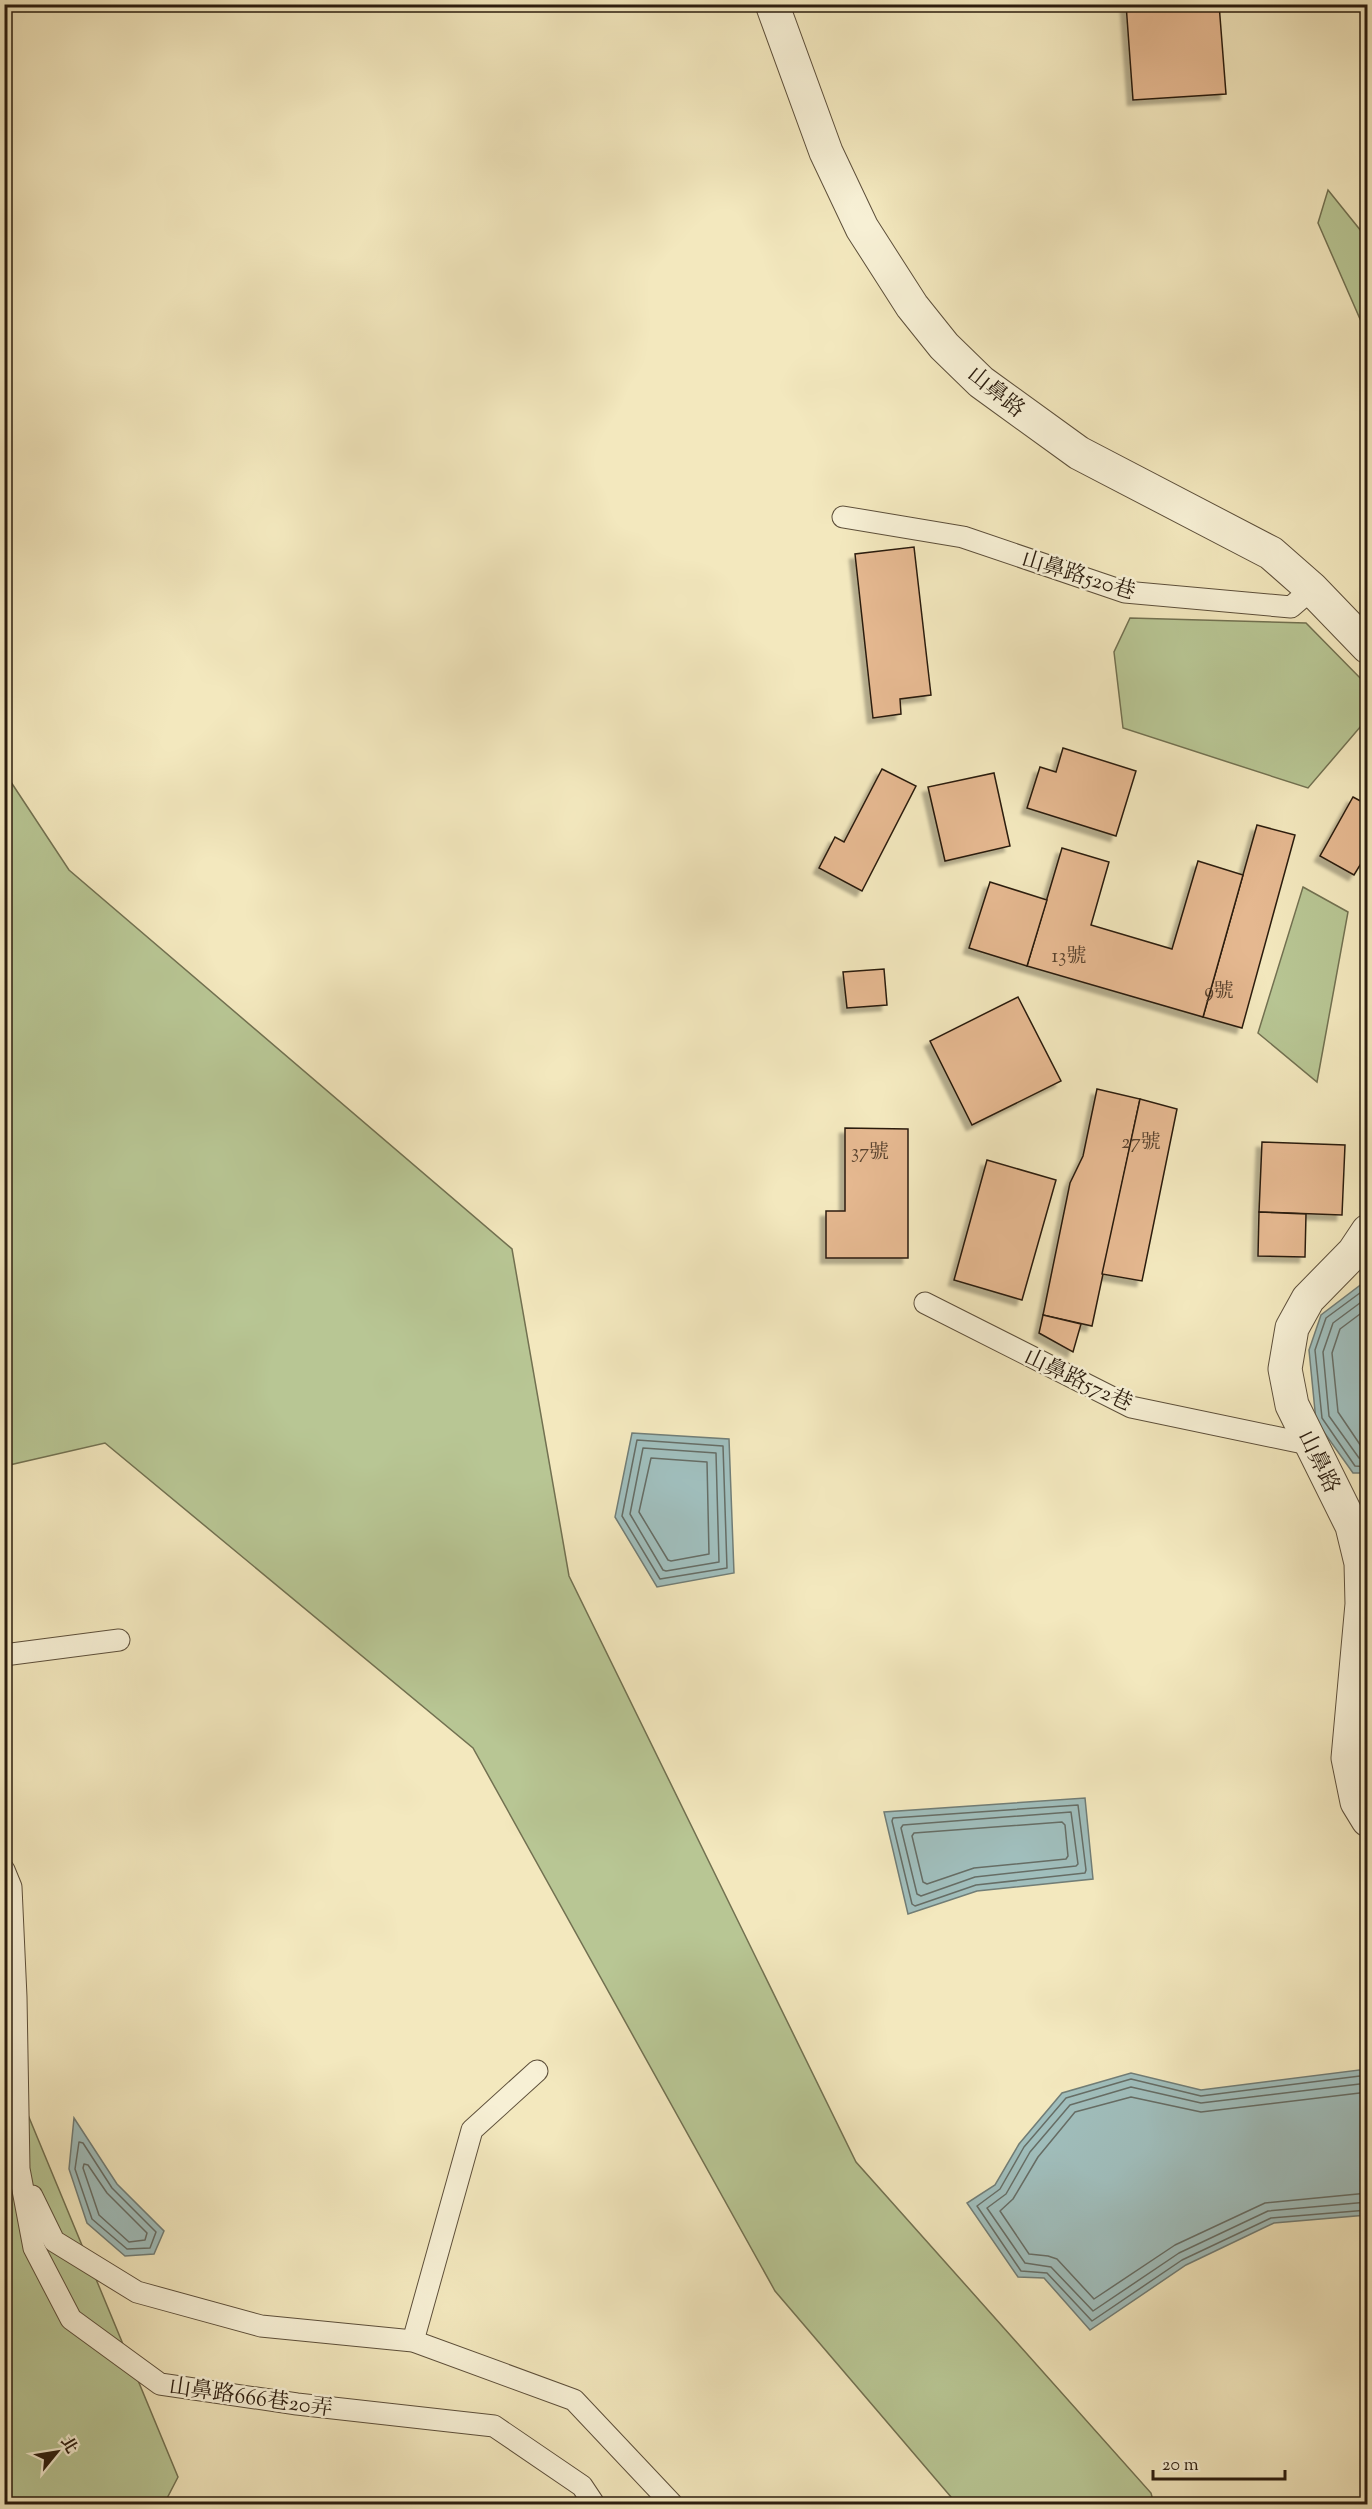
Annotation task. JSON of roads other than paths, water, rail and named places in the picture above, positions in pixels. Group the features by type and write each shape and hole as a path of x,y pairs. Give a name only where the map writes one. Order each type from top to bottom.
{"street":[{"name":"山鼻路","path":"772,4 826,152 862,228 912,306 944,346 981,382 1079,453 1271,553 1312,589 1368,647"},
{"name":"山鼻路","path":"1368,1231 1354,1252 1308,1299 1292,1328 1285,1369 1292,1405 1352,1526 1361,1563 1362,1604 1348,1758 1357,1802 1368,1820"}],"lane":[{"name":"山鼻路520巷","path":"843,517 963,537 1125,592 1291,607 1312,589"},
{"name":"山鼻路572巷","path":"925,1303 1131,1407 1313,1445"},
{"path":"4,1655 119,1640"},
{"name":"山鼻路666巷20弄","path":"4,1870 11,1887 16,1997 19,2169 34,2248 71,2319 160,2384 297,2404 494,2426 582,2486 594,2505"},
{"path":"413,2341 472,2130 537,2071"},
{"path":"19,2169 54,2241 137,2292 261,2326 413,2341 574,2400 672,2505"}],"water":[{"path":"1367,1280 1367,1473 1353,1473 1316,1421 1309,1350 1321,1315"},
{"path":"632,1433 729,1439 734,1573 657,1587 615,1517"},
{"path":"1085,1798 1093,1879 977,1891 908,1914 884,1812"},
{"path":"1367,2069 1367,2215 1274,2223 1186,2265 1090,2330 1044,2278 1018,2277 967,2203 995,2185 1019,2144 1062,2093 1131,2073 1201,2090"},
{"path":"74,2118 117,2184 164,2231 154,2254 125,2256 87,2223 69,2169"}]}
